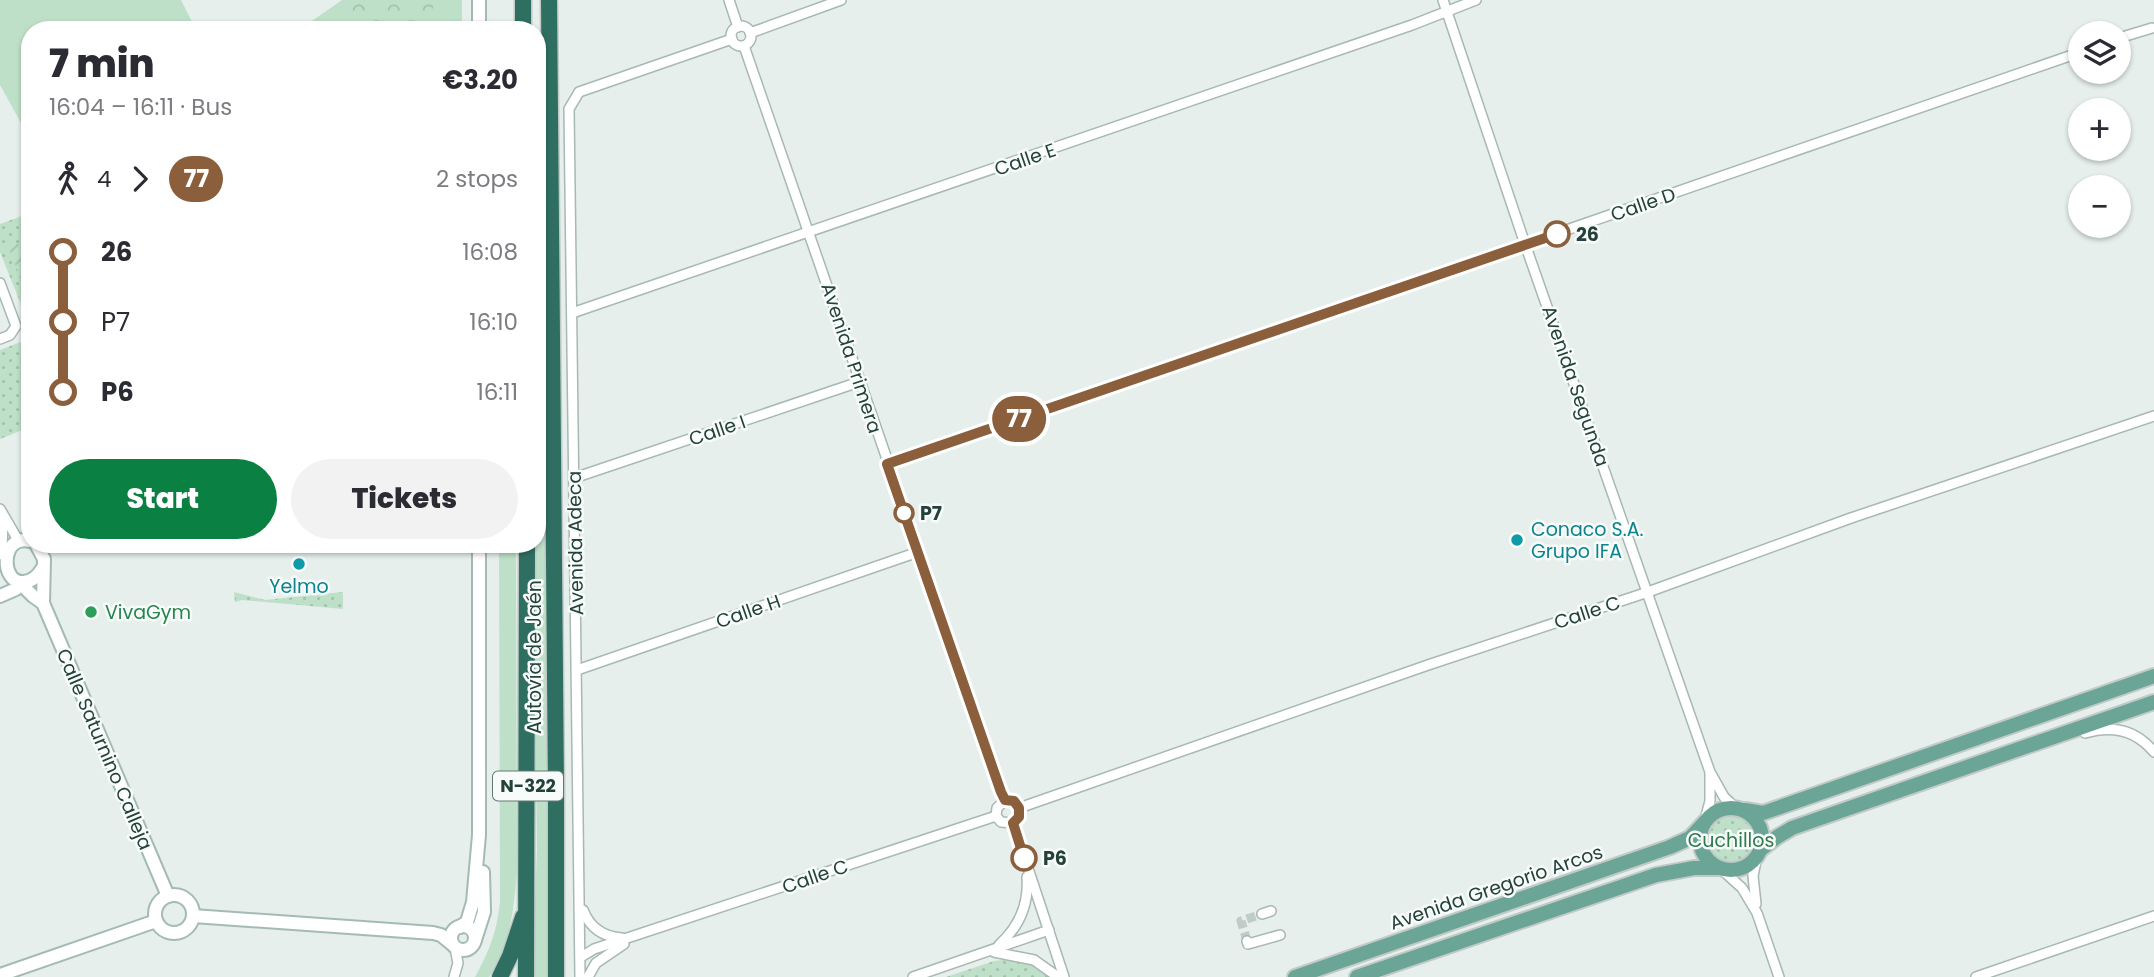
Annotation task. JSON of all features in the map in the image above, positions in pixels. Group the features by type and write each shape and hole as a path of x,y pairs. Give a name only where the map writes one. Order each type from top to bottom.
{"highway":[{"path":"523,0 523,21"},
{"name":"Autovía de Jaén","path":"549,0 556,977"},
{"name":"Autovía de Jaén","path":"526,977 527,553"},
{"path":"500,977 510,956 528,901"}],"main road":[{"path":"2154,676 1763,813 1718,810 1705,822 1700,832 1703,852 1709,861 1719,868 1743,868 1777,837 1793,828 2154,702"},
{"path":"1741,810 1755,818 1760,828 1762,838 1758,853"},
{"name":"Avenida Gregorio Arcos","path":"1295,977 1675,845 1689,838 1705,822"},
{"name":"Avenida Gregorio Arcos","path":"1357,977 1656,875 1694,868 1719,868"}],"street":[{"path":"479,0 479,21"},
{"path":"729,0 738,27"},
{"path":"750,33 841,0"},
{"name":"Avenida Segunda","path":"1443,0 1525,244 1710,772 1724,797 1741,810"},
{"name":"Calle E","path":"572,313 810,233 1476,0"},
{"path":"2131,34 2153,26"},
{"path":"738,27 744,27 750,33 750,40 744,46 737,46 732,39 733,31 738,27"},
{"name":"Avenida Adeca","path":"580,977 569,109 579,92 732,39"},
{"name":"Avenida Primera","path":"744,46 1005,800"},
{"name":"Calle D","path":"887,464 2068,56"},
{"path":"0,283 16,326 10,335 0,339"},
{"name":"Calle I","path":"574,478 859,382"},
{"name":"Calle C","path":"1019,808 1428,665 1648,592 1851,518 2154,416"},
{"path":"1,566 2,513"},
{"path":"2,513 21,535"},
{"path":"1,566 9,544 21,539"},
{"name":"Calle H","path":"577,670 918,552"},
{"name":"Calle Saturnino Calleja","path":"42,553 43,603 168,896"},
{"path":"193,916 433,933 441,935 453,946 467,950 472,947 484,912 480,835 480,553"},
{"name":"Calle Saturnino Calleja","path":"1,566 9,578 19,582 43,603"},
{"path":"0,596 16,589 19,582 31,580 42,569"},
{"path":"2026,747 2097,729 2112,728 2136,736 2154,752"},
{"name":"Avenida Segunda","path":"1705,822 1710,801 1710,772"},
{"path":"1005,800 1014,801 1019,808 1019,817 1013,823 1005,824 996,816 998,804 1005,800"},
{"name":"Calle C","path":"581,957 594,949 996,816"},
{"path":"1013,823 1064,977"},
{"path":"433,933 467,922 473,902 480,835"},
{"path":"1757,913 1753,876 1758,853"},
{"path":"991,950 1015,928 1023,911 1028,888 1024,858"},
{"path":"1719,868 1742,888 1757,913 1779,977"},
{"path":"178,895 188,901 193,916 187,929 180,933 167,933 156,921 155,909 158,903 168,896 178,895"},
{"name":"Calle C","path":"580,904 590,924 598,931 613,938 635,937"},
{"path":"1976,977 2154,916"},
{"path":"0,975 156,921"},
{"path":"458,927 472,930 475,940"},
{"path":"454,977 458,963 451,938 458,927"},
{"path":"913,977 1049,930"},
{"path":"1247,941 1248,944 1280,935"},
{"name":"Calle C","path":"588,977 601,958 635,937"},
{"path":"991,950 1034,960 1058,977"},
{"path":"581,957 601,958"}],"green space":[{"path":"0,0 181,0 192,21 21,21 21,123 0,85"},
{"path":"342,0 462,0 462,21 312,21"},
{"path":"358,0 433,0 433,21 356,21 348,8"},
{"path":"21,216 21,304 0,252 0,224"},
{"path":"7,239 18,244 21,251 21,280"},
{"path":"21,342 21,431 0,439 0,350"},
{"path":"499,553 516,553 517,870 513,912 507,938 489,977 475,977 492,941 500,902"},
{"path":"533,553 546,553 549,906 547,977 532,977 537,849"},
{"path":"234,592 265,600 343,592 343,609 242,600 235,602"},
{"name":"Cuchillos","path":"1731,815 1749,822 1756,840 1749,858 1731,865 1713,858 1706,840 1713,822"},
{"path":"1010,959 1034,964 1051,977 946,977 994,961"}],"tunnel":[{"path":"1247,941 1241,921 1262,914"}],"bus line":[{"name":"77","path":"1024,858 1013,823 1019,817 1019,808 1014,801 1005,800 1001,792 887,464 1557,234"}],"place":[{"name":"26","path":"1557,234"},
{"name":"P7","path":"904,513"},
{"name":"Conaco S.A. Grupo IFA","path":"1517,540"},
{"name":"Yelmo","path":"299,564"},
{"name":"VivaGym","path":"91,612"},
{"name":"P6","path":"1024,858"}]}
